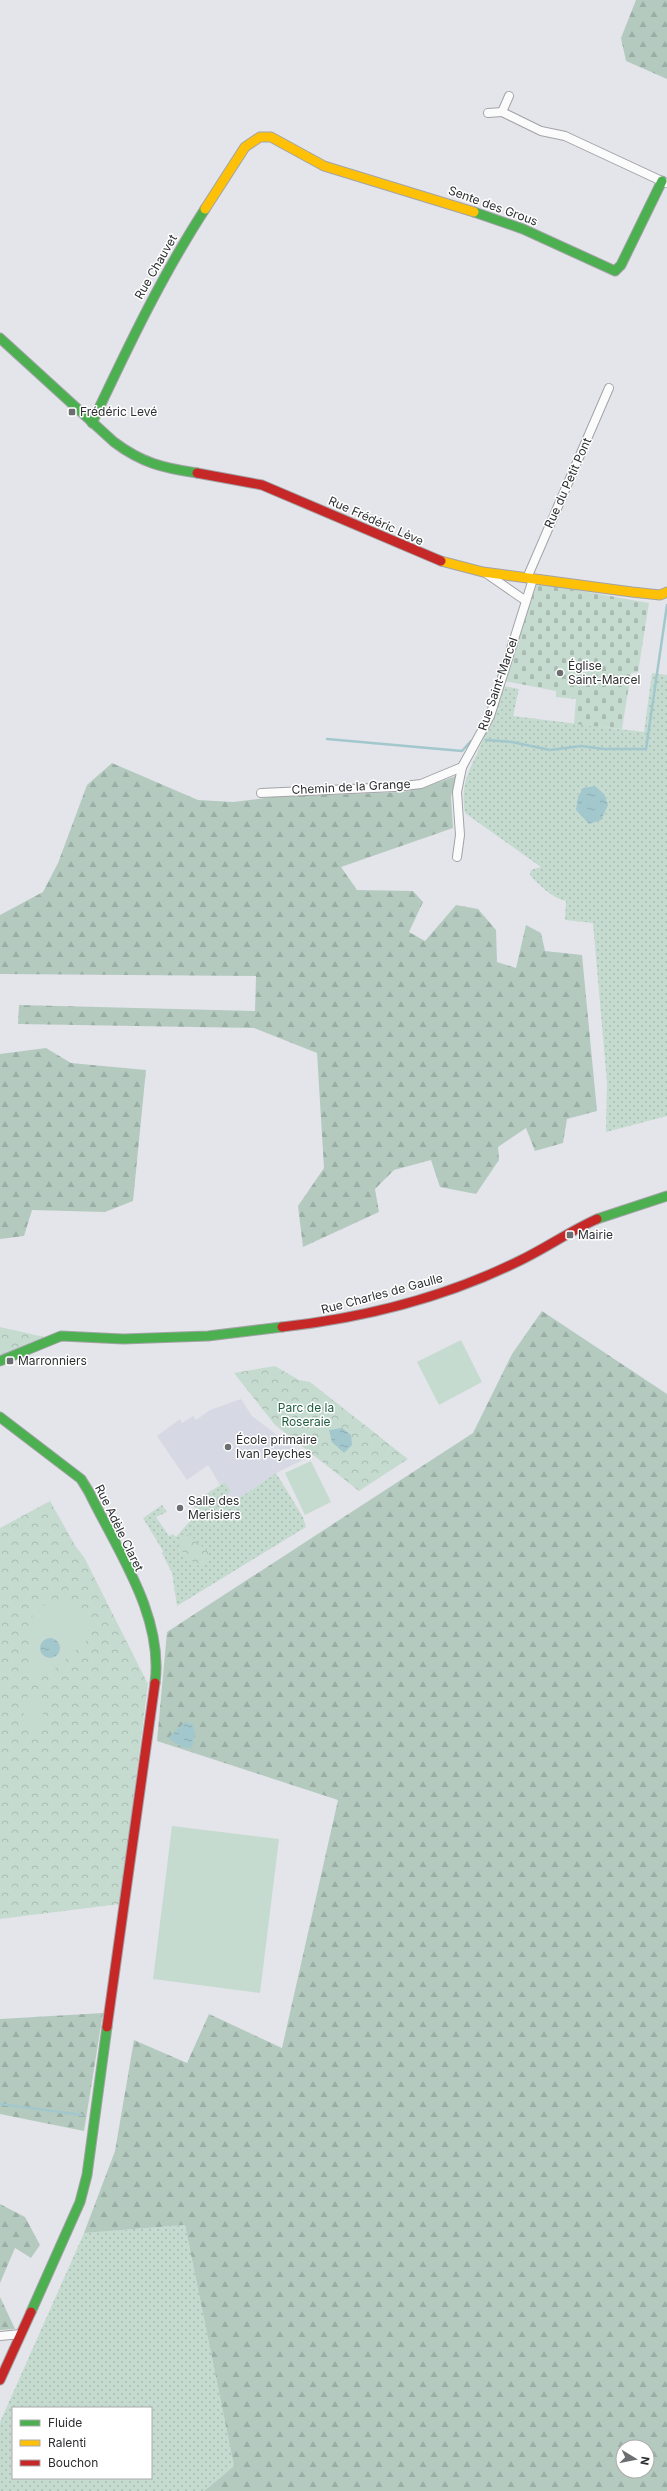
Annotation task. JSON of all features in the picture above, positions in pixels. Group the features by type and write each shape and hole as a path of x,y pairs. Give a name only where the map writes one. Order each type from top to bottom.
{"street":[{"path":"502,112 509,96"},
{"path":"488,113 502,112 542,131 565,136 664,182"},
{"name":"Sente des Grous","path":"260,137 271,137 324,166 451,204 524,229 615,271 621,265 664,182"},
{"name":"Rue Chauvet","path":"92,422 148,305 178,251 245,147 260,137"},
{"name":"Rue Frédéric Lève","path":"0,338 114,442 153,464 244,480 262,485 425,556 484,572 632,592 660,595 667,592"},
{"name":"Rue du Petit Pont","path":"530,579 609,388"},
{"path":"484,572 526,601"},
{"name":"Rue Saint-Marcel","path":"457,857 460,835 457,792 462,767 490,716 526,601 530,579"},
{"name":"Chemin de la Grange","path":"261,793 420,784 442,777 462,767"},
{"name":"Rue Charles de Gaulle","path":"0,1361 61,1336 123,1339 208,1336 336,1321 446,1291 520,1261 568,1232 600,1218 667,1196"},
{"name":"Rue Adèle Claret","path":"0,1416 81,1479 89,1492 148,1614 154,1639 157,1667 156,1688 87,2175 80,2202 0,2380"},
{"path":"0,2336 21,2334"}],"shaded area":[{"name":"École primaire Ivan Peyches","path":"241,1399 252,1416 307,1458 276,1473 232,1503 227,1495 231,1491 225,1482 220,1485 208,1465 187,1480 157,1436 180,1419 182,1423 193,1416 196,1420 210,1410"}],"green space":[{"path":"636,0 667,0 667,79 626,61 621,38"},
{"path":"537,583 649,603 638,672 631,673 622,729 574,724 576,699 556,697 556,691 504,681"},
{"path":"652,673 667,675 667,1116 606,1132 607,1083 593,923 565,920 566,901 551,894 530,875 531,870 541,867 465,813 464,790 468,772 486,730 499,685 519,689 513,716 644,732"},
{"path":"112,763 198,800 233,802 273,797 402,792 424,787 456,776 451,797 453,828 341,867 357,890 413,891 423,902 409,932 425,941 456,905 478,909 496,930 497,962 516,968 526,925 541,933 545,951 582,955 597,1111 567,1119 563,1143 535,1151 526,1128 498,1147 499,1160 476,1194 440,1187 431,1160 394,1170 375,1189 379,1212 303,1247 298,1206 324,1168 317,1053 254,1028 18,1024 19,1005 255,1011 256,976 0,974 0,915 43,892 58,863 87,785"},
{"path":"46,1048 71,1063 146,1070 133,1201 105,1212 32,1210 24,1236 0,1239 0,1054"},
{"path":"542,1311 667,1394 667,2491 204,2491 234,2466 185,2225 84,2233 115,2151 134,2040 187,2063 209,2014 282,2048 338,1800 157,1741 167,1632 473,1433 512,1354"},
{"path":"0,1327 44,1337 0,1355"},
{"path":"461,1340 482,1382 439,1405 417,1362"},
{"name":"Parc de la Roseraie","path":"275,1366 299,1380 310,1382 408,1459 359,1491 275,1425 234,1373"},
{"path":"311,1461 331,1502 305,1515 285,1473"},
{"path":"276,1473 303,1517 306,1527 177,1606 172,1573 162,1553 163,1551 143,1518 162,1505 167,1512 156,1517 169,1536 173,1534 176,1537 190,1521 191,1516 198,1512 192,1503 225,1482 231,1491 227,1495 232,1503"},
{"path":"50,1501 76,1547 84,1557 148,1684 120,1904 0,1919 0,1528"},
{"path":"189,1534 209,1553 209,1559 199,1566 185,1556 179,1547 181,1540"},
{"path":"67,1599 72,1600 78,1613 87,1610 93,1624 88,1626 92,1636 47,1676 31,1672 31,1631 35,1629 31,1609"},
{"path":"28,1695 46,1699 40,1729 21,1725"},
{"path":"172,1826 279,1839 260,1993 153,1979"},
{"path":"103,2013 84,2131 0,2114 0,2019"},
{"path":"0,2204 25,2217 40,2245 31,2258 15,2248 0,2283"},
{"path":"185,2225 234,2466 204,2491 0,2491 0,2422 84,2233"},
{"path":"0,2297 15,2329 0,2330"}],"water":[{"path":"595,786 604,794 608,805 601,820 589,824 576,810 578,797 583,788"},
{"path":"342,1428 351,1435 352,1445 344,1453 332,1442 329,1430"},
{"path":"46,1638 54,1638 60,1644 60,1652 54,1658 46,1658 40,1652 40,1644"},
{"path":"185,1722 193,1724 195,1734 192,1748 181,1747 168,1738"}],"waterway":[{"path":"486,740 512,742 550,750 581,746 604,749 646,749 667,605"},
{"path":"327,739 462,751 471,741"},
{"path":"0,2104 82,2115"}],"traffic: fast":[{"path":"474,212 523,229 615,271 621,265 662,181"},
{"path":"92,423 159,287 205,209"},
{"path":"0,338 114,442 124,449 153,464 197,473"},
{"path":"597,1219 667,1196"},
{"path":"0,1361 61,1336 123,1339 208,1336 282,1327"},
{"path":"0,1417 81,1479 89,1492 125,1560 145,1608 152,1633 156,1658 155,1683"},
{"path":"31,2312 80,2202 87,2175 107,2027"}],"traffic: slow":[{"path":"205,209 245,147 260,137 271,137 324,166 474,212"},
{"path":"441,561 483,572 632,592 660,595 667,592"}],"traffic: jam":[{"path":"197,473 262,485 441,561"},
{"path":"282,1327 373,1312 404,1304 463,1285 519,1261 597,1219"},
{"path":"107,2027 155,1683"},
{"path":"0,2380 31,2312"}],"place":[{"name":"Frédéric Levé","path":"72,412"},
{"name":"Église Saint-Marcel","path":"560,673"},
{"name":"Mairie","path":"570,1235"},
{"name":"Marronniers","path":"10,1361"},
{"name":"École primaire Ivan Peyches","path":"228,1447"},
{"name":"Salle des Merisiers","path":"180,1508"}]}
